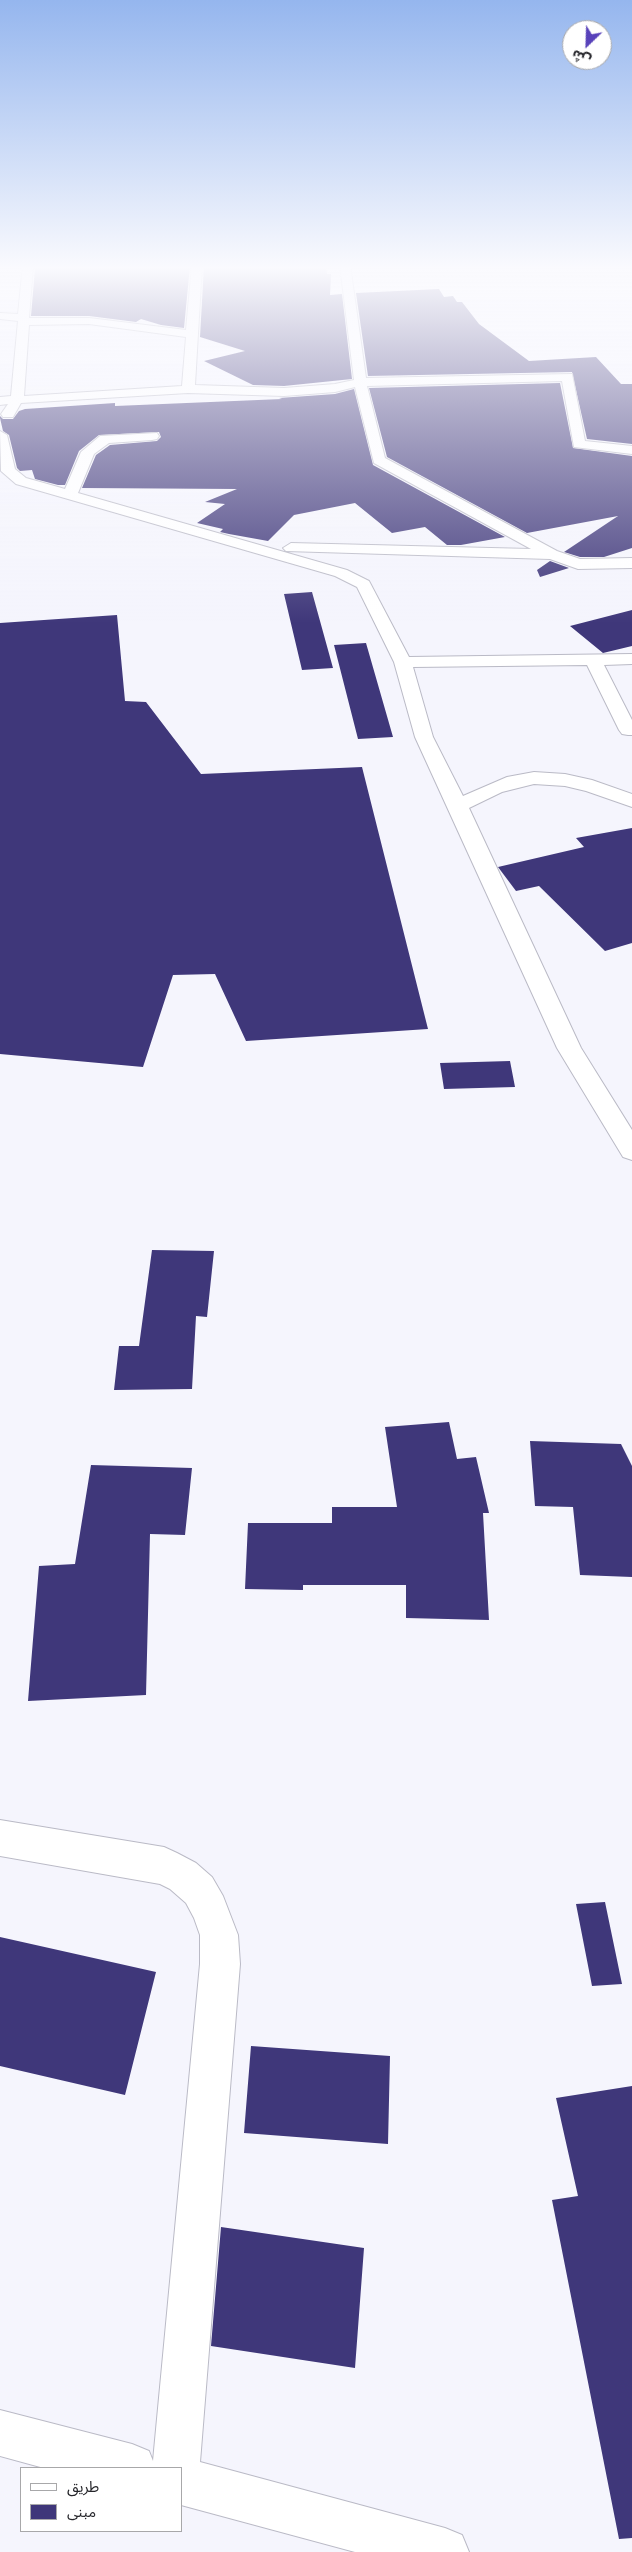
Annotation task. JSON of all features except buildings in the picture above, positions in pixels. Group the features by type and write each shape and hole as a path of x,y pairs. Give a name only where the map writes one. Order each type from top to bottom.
{"street":[{"path":"0,425 17,400 18,384"},
{"path":"188,384 188,389"},
{"path":"0,401 188,389 284,392 335,388 351,384"},
{"path":"361,384 379,460 450,501 552,554 578,564 632,563"},
{"path":"569,384 579,444 632,450"},
{"path":"0,435 8,471 12,476 21,481 358,580 367,589 403,662 424,738 458,806 569,1048 632,1151"},
{"path":"70,495 88,452 105,439 152,436"},
{"path":"236,544 321,550 426,550 552,554"},
{"path":"593,660 628,730"},
{"path":"403,662 632,660"},
{"path":"458,806 495,788 514,781 534,778 565,780 592,786 632,801"},
{"path":"0,1838 164,1866 183,1876 198,1890 210,1909 219,1935 220,1964 176,2467"},
{"path":"0,2433 128,2467"},
{"path":"182,2481 445,2552"}]}
